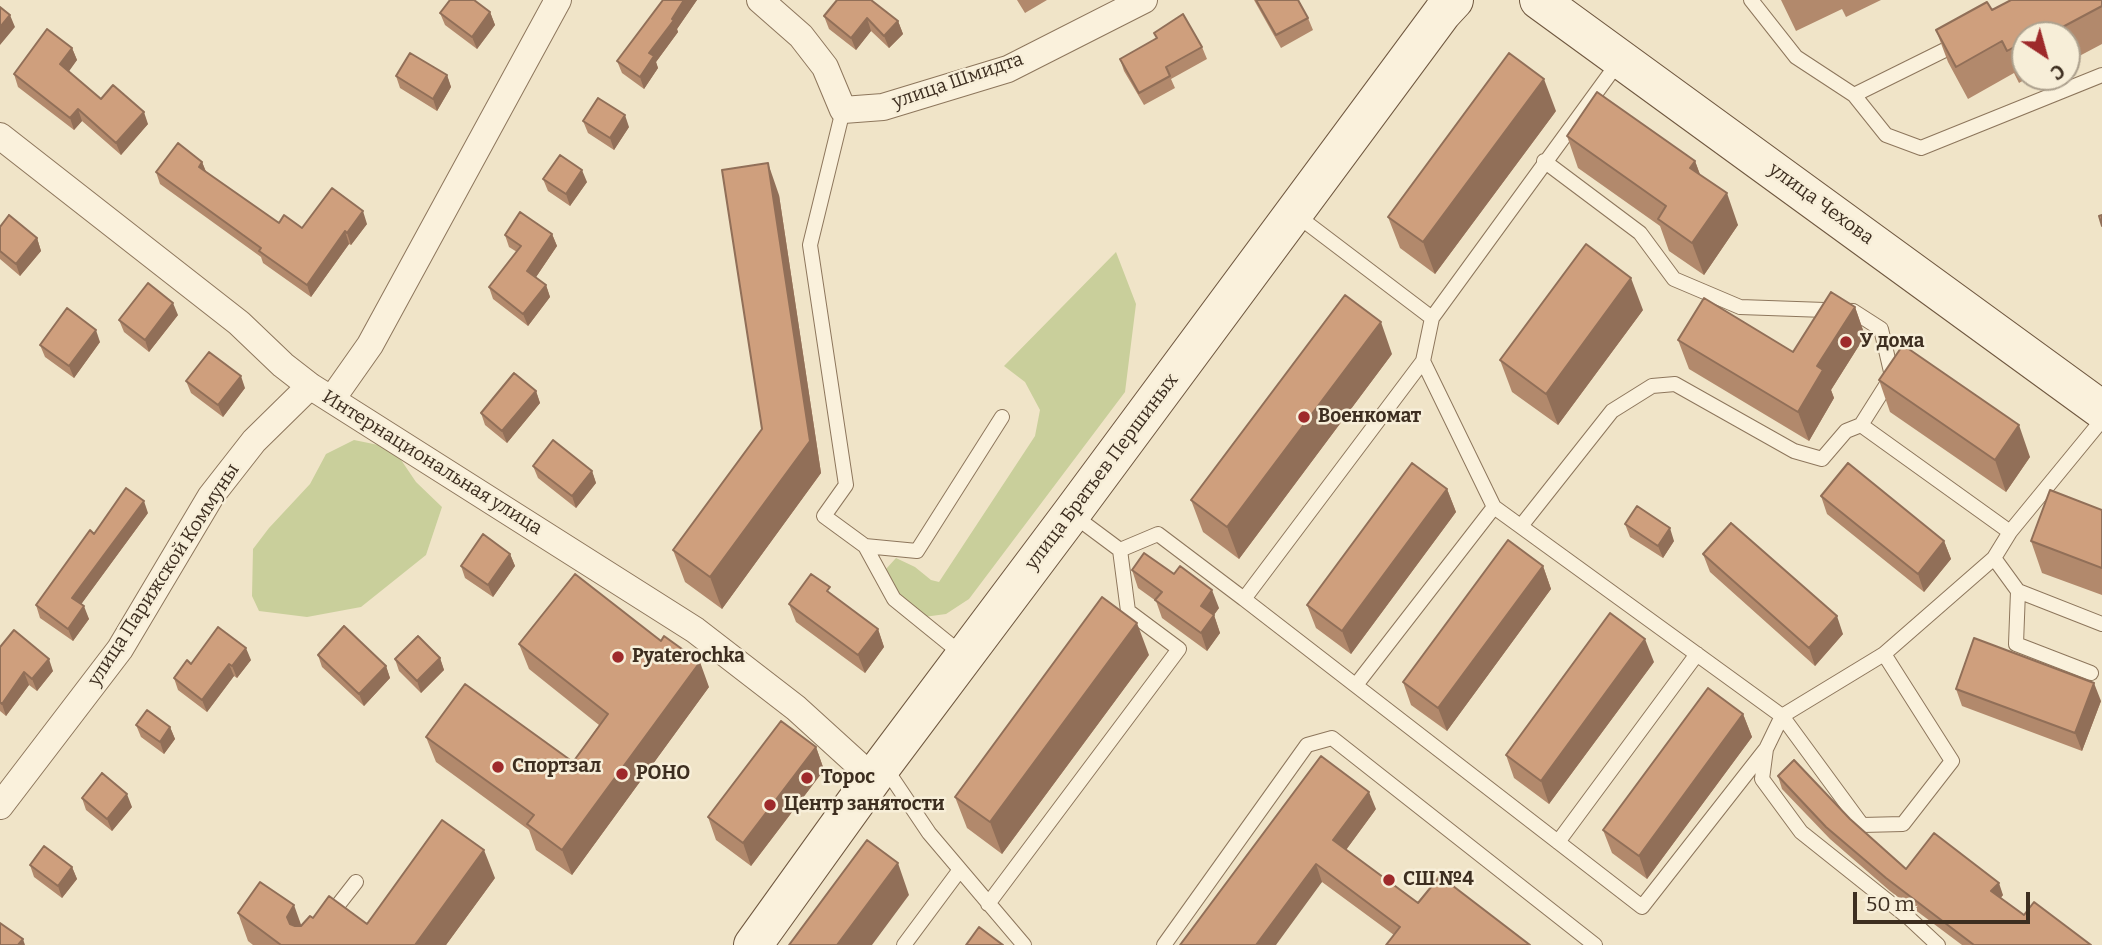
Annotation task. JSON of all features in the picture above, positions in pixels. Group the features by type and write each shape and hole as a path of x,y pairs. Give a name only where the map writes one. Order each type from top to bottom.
{"street":[{"name":"улица Парижской Коммуны","path":"0,806 120,649 211,496 254,441 321,393 370,345 558,0"},
{"path":"760,0 801,36 825,67 843,110"},
{"name":"улица Шмидта","path":"843,110 883,107 1008,69 1144,0"},
{"name":"улица Братьев Першиных","path":"753,945 878,771 1454,0"},
{"name":"улица Чехова","path":"1539,0 2102,410"},
{"name":"Интернациональная улица","path":"0,135 239,323 283,365 321,393 695,630 878,771"}],"lane":[{"path":"1751,0 1796,57 1854,95 1886,135 1921,148 2102,75"},
{"path":"1854,95 1975,36"},
{"path":"1244,599 1423,361 1432,318 1621,58"},
{"path":"843,110 810,246 846,485 824,516 865,546 894,599 965,656"},
{"path":"1521,526 1612,411 1651,386 1675,384 1794,451 1822,459 1846,430 1861,425 1892,376 1881,329 1853,311 1740,307 1674,279 1640,233 1544,162"},
{"path":"1294,213 1432,318"},
{"path":"1423,361 1494,508 1782,716 1862,825 1903,824 1952,761 1884,654"},
{"path":"865,546 917,551 1002,417"},
{"path":"1120,550 1158,534 1642,907 1766,749 1782,716 1884,654 1993,558 2010,531 2102,420"},
{"path":"1861,425 2010,531"},
{"path":"1356,685 1494,508"},
{"path":"988,904 1179,649 1128,611 1120,550 1071,514"},
{"path":"1993,558 2018,591 2102,624"},
{"path":"2018,591 2016,644 2091,673"},
{"path":"1558,842 1697,654"},
{"path":"1164,945 1307,745 1332,738 1595,945"},
{"path":"1766,749 1762,779 1801,832 1909,918 1938,945"},
{"path":"878,771 1024,945"},
{"path":"904,945 960,871"},
{"path":"307,945 356,882"}],"green space":[{"path":"1116,252 1136,304 1125,392 969,599 946,614 924,617 896,590 886,569 896,558 915,567 931,580 939,582 1035,436 1040,410 1025,382 1004,366"},
{"path":"354,440 393,448 416,482 442,507 426,555 361,607 307,617 259,611 252,596 253,549 310,484 326,454"}],"building":[{"path":"450,0 474,0 490,12 472,37 440,13"},
{"path":"663,0 684,0 672,19 674,20 649,53 654,56 640,77 617,61"},
{"path":"837,0 871,0 898,21 884,36 867,18 851,38 824,16"},
{"path":"1256,0 1298,0 1308,18 1276,35"},
{"path":"2011,0 2102,0 2102,6 2074,21 2011,21 2011,49 2007,51 2002,41 1956,67 1936,30 1987,2 1992,10"},
{"path":"0,7 10,15 0,27"},
{"path":"1183,14 1202,47 1166,67 1170,76 1139,93 1120,59 1157,38 1154,33"},
{"path":"47,29 72,48 60,64 101,99 113,85 144,112 116,143 78,109 70,118 14,74"},
{"path":"410,53 447,75 433,99 396,76"},
{"path":"1509,53 1544,79 1423,242 1388,217"},
{"path":"1597,92 1695,161 1690,168 1727,193 1692,243 1658,219 1666,206 1567,136"},
{"path":"598,98 625,115 610,138 583,121"},
{"path":"178,143 202,162 199,167 279,223 284,215 302,228 332,188 363,211 347,233 345,231 307,285 156,172"},
{"path":"560,155 582,170 566,194 543,179"},
{"path":"768,163 810,441 710,577 673,550 762,429 722,170"},
{"path":"520,212 552,234 527,271 546,285 523,314 489,287 521,246 505,235"},
{"path":"9,215 37,238 16,264 0,251 0,227"},
{"path":"1586,244 1631,278 1546,394 1500,360"},
{"path":"148,283 173,303 145,340 119,320"},
{"path":"1831,292 1855,307 1817,366 1823,370 1798,412 1678,340 1704,298 1793,352"},
{"path":"1345,295 1381,322 1227,527 1191,500"},
{"path":"67,308 96,330 69,366 40,345"},
{"path":"1903,345 2019,425 1995,460 1879,380"},
{"path":"209,352 241,376 218,405 186,381"},
{"path":"514,373 536,391 502,431 481,413"},
{"path":"553,440 592,471 572,496 533,466"},
{"path":"1412,463 1447,489 1342,631 1307,605"},
{"path":"1848,463 1944,541 1918,574 1821,496"},
{"path":"126,488 144,501 72,598 84,606 68,629 36,605 90,530 94,534"},
{"path":"2050,490 2102,510 2102,568 2031,541"},
{"path":"1637,506 1670,528 1658,546 1625,524"},
{"path":"1731,523 1837,616 1809,648 1703,554"},
{"path":"483,534 510,554 488,585 461,566"},
{"path":"1508,540 1543,566 1438,708 1403,682"},
{"path":"1144,553 1174,574 1180,566 1212,590 1201,606 1214,615 1201,633 1155,600 1162,592 1132,570"},
{"path":"575,574 661,641 664,636 700,662 562,850 527,824 534,815 426,737 465,684 573,762 608,714 519,644"},
{"path":"811,574 830,587 827,591 878,629 858,655 789,604"},
{"path":"1102,597 1137,623 990,822 955,797"},
{"path":"1610,613 1645,639 1541,781 1506,755"},
{"path":"344,626 386,666 359,694 318,655"},
{"path":"218,627 246,648 232,666 229,664 202,700 174,678 187,660 191,664"},
{"path":"14,630 49,659 32,679 24,672 2,704 0,647"},
{"path":"418,636 440,658 417,681 395,659"},
{"path":"1974,638 2094,683 2075,733 1956,689"},
{"path":"1708,688 1743,714 1639,856 1603,830"},
{"path":"147,710 170,727 160,742 136,725"},
{"path":"781,721 816,747 743,843 708,817"},
{"path":"1321,756 1369,792 1333,840 1418,903 1440,876 1530,945 1386,945 1400,927 1316,864 1256,945 1180,945"},
{"path":"1794,760 1850,819 1906,869 1934,833 1999,883 1991,891 2024,915 2034,902 2091,945 1974,945 1886,878 1826,827 1778,776"},
{"path":"102,773 127,794 107,819 82,798"},
{"path":"442,820 484,850 415,945 281,945 238,913 260,882 294,905 287,917 290,924 295,926 301,926 310,916 313,918 329,896 367,924"},
{"path":"867,840 898,863 837,945 789,945"},
{"path":"44,846 72,867 58,886 30,865"},
{"path":"0,923 23,939 18,945 0,945"},
{"path":"979,927 1003,945 966,945"}],"place":[{"name":"У дома","path":"1846,342"},
{"name":"Военкомат","path":"1304,417"},
{"name":"Pyaterochka","path":"618,657"},
{"name":"Спортзал","path":"498,767"},
{"name":"РОНО","path":"622,774"},
{"name":"Торос","path":"807,778"},
{"name":"Центр занятости","path":"770,805"},
{"name":"СШ №4","path":"1389,880"}]}
